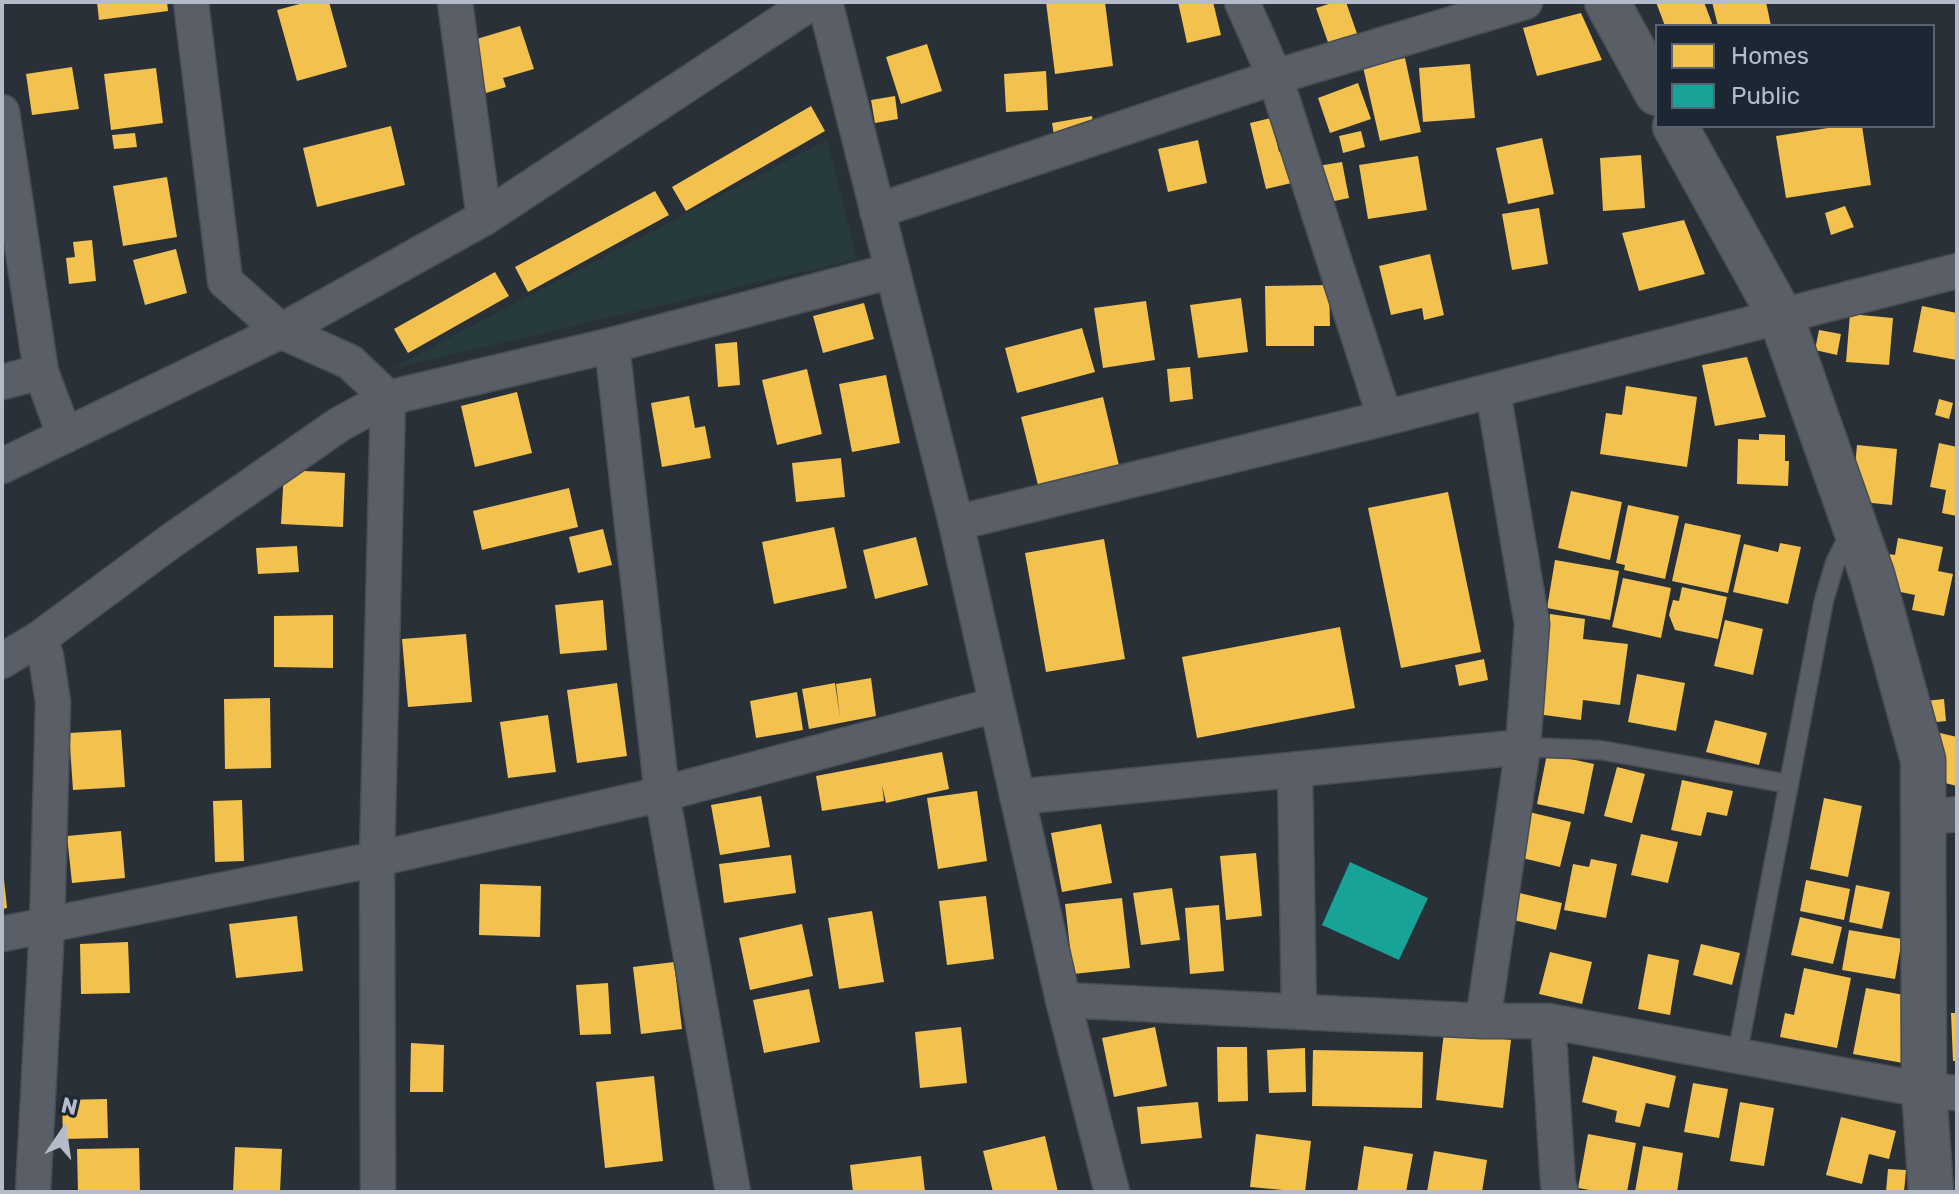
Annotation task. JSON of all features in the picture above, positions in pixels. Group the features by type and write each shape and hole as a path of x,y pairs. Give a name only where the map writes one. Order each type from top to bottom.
{"street":[{"path":"191,2 225,281 281,331 350,362 388,398 377,859 378,1192"},
{"path":"455,2 484,218"},
{"path":"2,466 281,331 484,218 812,2"},
{"path":"825,2 956,523 1063,1000 1112,1192"},
{"path":"1242,2 1275,77 1385,418"},
{"path":"877,211 1275,77 1525,2"},
{"path":"1607,2 1655,89"},
{"path":"2,112 6,174 41,372 65,436"},
{"path":"1676,128 1781,317 1872,575 1940,816 1940,1092 1931,1192"},
{"path":"2,661 40,638 171,541 340,424 388,398 612,345 891,271"},
{"path":"956,523 1493,391 1957,271"},
{"path":"612,345 662,794 733,1192"},
{"path":"2,382 41,372"},
{"path":"1483,1021 1523,747 1532,624 1493,391"},
{"path":"33,1192 47,926 53,702 40,638"},
{"path":"2,934 377,859 662,794 995,705"},
{"path":"1017,797 1523,747"},
{"path":"1295,769 1299,1012"},
{"path":"1063,1000 1483,1021 1548,1021 1940,1092"},
{"path":"1548,1021 1561,1192"}],"lane":[{"path":"1737,1056 1824,600 1835,563 1845,543 1858,534"},
{"path":"1523,747 1600,750 1789,784"}],"green space":[{"path":"827,140 857,259 391,369 475,324"}],"building: Homes":[{"path":"97,2 167,2 168,11 99,20"},
{"path":"307,2 329,2 347,67 297,81 277,10"},
{"path":"1046,2 1105,2 1113,66 1055,74"},
{"path":"1178,2 1213,2 1221,35 1187,43"},
{"path":"1346,2 1360,42 1331,51 1316,8"},
{"path":"1656,2 1704,2 1712,24 1664,24"},
{"path":"1712,2 1766,2 1771,24 1718,24"},
{"path":"1581,13 1602,60 1537,76 1523,28"},
{"path":"520,26 534,69 503,78 506,87 486,93 470,41"},
{"path":"927,44 942,91 901,104 886,57"},
{"path":"1405,58 1421,132 1380,141 1363,67"},
{"path":"1470,64 1475,118 1423,122 1419,68"},
{"path":"72,67 79,109 32,115 26,74"},
{"path":"156,68 163,123 111,130 104,74"},
{"path":"1046,71 1048,110 1006,112 1004,74"},
{"path":"1358,83 1371,119 1330,133 1318,98"},
{"path":"895,96 898,119 875,123 871,100"},
{"path":"811,106 825,131 686,211 672,187"},
{"path":"1092,116 1095,134 1055,141 1052,123"},
{"path":"1271,118 1279,152 1288,150 1296,182 1266,189 1250,123"},
{"path":"391,126 405,185 317,207 303,148"},
{"path":"1828,128 1862,128 1871,185 1786,198 1776,136"},
{"path":"1361,131 1365,147 1343,153 1339,136"},
{"path":"135,133 137,147 114,149 112,135"},
{"path":"1542,138 1554,194 1508,204 1496,148"},
{"path":"1198,140 1207,183 1168,192 1158,149"},
{"path":"1641,155 1645,208 1603,211 1600,158"},
{"path":"1418,156 1427,210 1368,219 1359,165"},
{"path":"1342,162 1349,198 1325,203 1318,166"},
{"path":"167,177 177,237 123,246 113,186"},
{"path":"655,191 669,215 528,292 515,267"},
{"path":"1845,206 1854,227 1831,235 1825,213"},
{"path":"1539,208 1548,264 1512,270 1502,214"},
{"path":"1684,220 1705,274 1639,291 1622,233"},
{"path":"92,240 96,281 69,284 66,258 75,257 73,242"},
{"path":"176,249 187,293 145,305 133,260"},
{"path":"1430,254 1444,315 1424,320 1422,308 1391,315 1379,266"},
{"path":"495,272 509,296 408,353 394,329"},
{"path":"1329,285 1330,326 1314,326 1314,346 1266,346 1265,286"},
{"path":"1241,298 1248,352 1198,358 1190,305"},
{"path":"1146,301 1155,360 1103,368 1094,308"},
{"path":"864,303 874,339 823,353 813,316"},
{"path":"1922,306 1957,313 1957,360 1913,352"},
{"path":"1850,314 1893,318 1889,365 1846,362"},
{"path":"1082,328 1095,372 1017,393 1005,348"},
{"path":"1819,330 1841,334 1837,355 1815,350"},
{"path":"737,342 740,385 718,387 715,344"},
{"path":"1747,357 1766,417 1715,426 1702,365"},
{"path":"1190,367 1193,399 1170,402 1167,369"},
{"path":"807,369 822,434 777,445 762,380"},
{"path":"886,375 900,443 852,452 839,384"},
{"path":"1626,386 1697,397 1687,467 1600,454 1606,413 1622,415"},
{"path":"517,392 532,453 475,467 461,406"},
{"path":"689,396 695,428 705,426 711,458 662,467 651,403"},
{"path":"1103,397 1120,470 1039,489 1021,417"},
{"path":"1939,399 1953,403 1949,419 1935,415"},
{"path":"1759,434 1785,435 1785,461 1789,461 1788,486 1737,484 1738,439 1759,440"},
{"path":"1939,443 1957,447 1957,516 1942,513 1946,490 1930,487"},
{"path":"1857,445 1897,449 1892,505 1852,501"},
{"path":"841,458 845,497 796,502 792,463"},
{"path":"284,470 345,473 343,527 281,524"},
{"path":"569,488 578,527 482,550 473,511"},
{"path":"1571,491 1622,502 1610,560 1558,548"},
{"path":"1448,492 1481,652 1401,668 1368,508"},
{"path":"1628,505 1679,516 1665,579 1624,570 1625,565 1616,563"},
{"path":"1685,523 1741,535 1728,593 1672,581"},
{"path":"834,527 847,588 774,604 762,542"},
{"path":"603,529 612,565 578,573 569,537"},
{"path":"916,537 928,585 875,599 863,550"},
{"path":"1898,538 1943,547 1938,571 1953,574 1944,616 1912,610 1915,595 1881,588 1888,554 1895,555"},
{"path":"1104,539 1125,659 1046,672 1025,553"},
{"path":"1780,543 1801,547 1788,604 1733,592 1744,544 1778,552"},
{"path":"297,546 299,572 258,574 256,548"},
{"path":"1555,560 1619,571 1610,620 1547,608"},
{"path":"1623,578 1671,588 1661,638 1612,627"},
{"path":"1682,587 1727,597 1718,639 1675,630 1669,615 1673,600 1679,601"},
{"path":"603,600 607,650 560,654 555,605"},
{"path":"1550,614 1585,619 1583,639 1628,644 1620,705 1583,700 1581,720 1537,714"},
{"path":"333,615 333,668 274,667 274,616"},
{"path":"1725,620 1763,629 1753,675 1714,666"},
{"path":"1340,627 1355,708 1197,738 1182,657"},
{"path":"466,634 472,702 408,707 402,639"},
{"path":"1484,659 1488,680 1459,686 1455,665"},
{"path":"1637,674 1685,683 1676,731 1628,722"},
{"path":"871,678 876,716 809,729 802,689 835,683 840,718 836,684"},
{"path":"617,683 627,756 577,763 567,690"},
{"path":"797,692 803,730 756,738 750,701"},
{"path":"270,698 271,768 225,769 224,699"},
{"path":"1944,699 1946,721 1927,723 1925,701"},
{"path":"548,715 556,772 508,778 500,722"},
{"path":"1715,720 1767,733 1759,765 1706,752"},
{"path":"121,730 125,787 73,790 69,733"},
{"path":"1940,733 1957,737 1957,786 1929,779"},
{"path":"942,752 949,789 886,803 882,785 884,801 822,811 816,776"},
{"path":"1547,754 1594,764 1584,814 1537,804"},
{"path":"1617,767 1645,774 1632,823 1604,816"},
{"path":"1682,780 1733,791 1727,816 1707,812 1701,836 1671,830"},
{"path":"977,791 987,861 938,869 927,798"},
{"path":"761,796 770,847 720,855 711,805"},
{"path":"1824,798 1862,806 1848,877 1810,869"},
{"path":"242,800 244,861 215,862 213,801"},
{"path":"1529,812 1571,822 1560,867 1518,857"},
{"path":"1101,824 1112,883 1062,892 1051,833"},
{"path":"121,831 125,878 72,883 67,836"},
{"path":"1641,834 1678,842 1668,883 1631,875"},
{"path":"1256,853 1262,916 1226,920 1220,856"},
{"path":"791,855 796,893 724,903 719,864"},
{"path":"1591,859 1617,864 1606,918 1564,910 1573,864 1589,867"},
{"path":"1806,880 1850,889 1844,920 1800,911"},
{"path":"2,881 7,908 2,909"},
{"path":"480,884 541,886 540,937 479,935"},
{"path":"1856,885 1890,892 1882,929 1849,922"},
{"path":"1172,888 1180,940 1141,945 1133,893"},
{"path":"1511,891 1562,903 1556,930 1505,918"},
{"path":"986,896 994,959 947,965 939,901"},
{"path":"1122,898 1130,968 1073,974 1065,904"},
{"path":"1219,905 1224,971 1190,974 1185,908"},
{"path":"872,911 884,982 839,989 828,918"},
{"path":"297,916 303,971 236,978 229,924"},
{"path":"1800,917 1842,927 1833,964 1791,955"},
{"path":"802,924 813,976 750,990 739,938"},
{"path":"1849,930 1902,939 1895,979 1842,970"},
{"path":"128,942 130,993 81,994 80,944"},
{"path":"1701,944 1740,953 1732,985 1693,975"},
{"path":"1550,952 1592,962 1582,1004 1539,994"},
{"path":"1648,954 1679,960 1670,1015 1638,1009"},
{"path":"674,962 682,1029 641,1034 633,967"},
{"path":"1804,968 1851,978 1837,1048 1780,1037 1785,1013 1794,1015"},
{"path":"608,983 611,1034 580,1035 576,985"},
{"path":"1866,988 1915,997 1903,1063 1853,1054"},
{"path":"809,989 820,1042 764,1053 753,1000"},
{"path":"1951,1013 1957,1013 1957,1061 1953,1061"},
{"path":"961,1027 967,1083 920,1088 915,1032"},
{"path":"1155,1027 1167,1086 1114,1097 1102,1038"},
{"path":"1444,1032 1511,1040 1503,1108 1436,1100"},
{"path":"411,1043 444,1045 443,1092 410,1092"},
{"path":"1217,1047 1247,1047 1248,1101 1218,1102"},
{"path":"1305,1048 1306,1092 1269,1093 1267,1050"},
{"path":"1313,1050 1423,1052 1422,1108 1312,1106"},
{"path":"1593,1056 1676,1076 1669,1108 1646,1103 1640,1127 1615,1122 1617,1111 1582,1102"},
{"path":"654,1076 663,1161 605,1168 596,1082"},
{"path":"1693,1083 1728,1089 1719,1138 1684,1132"},
{"path":"107,1099 108,1138 63,1139 62,1100"},
{"path":"1198,1102 1202,1138 1141,1144 1137,1107"},
{"path":"1740,1102 1774,1108 1764,1166 1730,1161"},
{"path":"1841,1117 1896,1131 1889,1159 1869,1154 1862,1184 1826,1175"},
{"path":"1256,1134 1311,1141 1305,1192 1250,1187"},
{"path":"1588,1134 1636,1143 1627,1192 1578,1188"},
{"path":"1045,1136 1058,1192 993,1192 983,1151"},
{"path":"1364,1146 1413,1154 1406,1192 1357,1192"},
{"path":"1643,1146 1683,1153 1677,1192 1635,1192"},
{"path":"235,1147 282,1149 280,1192 233,1192"},
{"path":"139,1148 140,1192 78,1192 77,1149"},
{"path":"1434,1151 1487,1160 1482,1192 1427,1192"},
{"path":"921,1156 925,1192 853,1192 850,1165"},
{"path":"1888,1169 1906,1170 1904,1192 1886,1192"}],"building: Public":[{"path":"1350,862 1428,898 1399,960 1322,925"}]}
